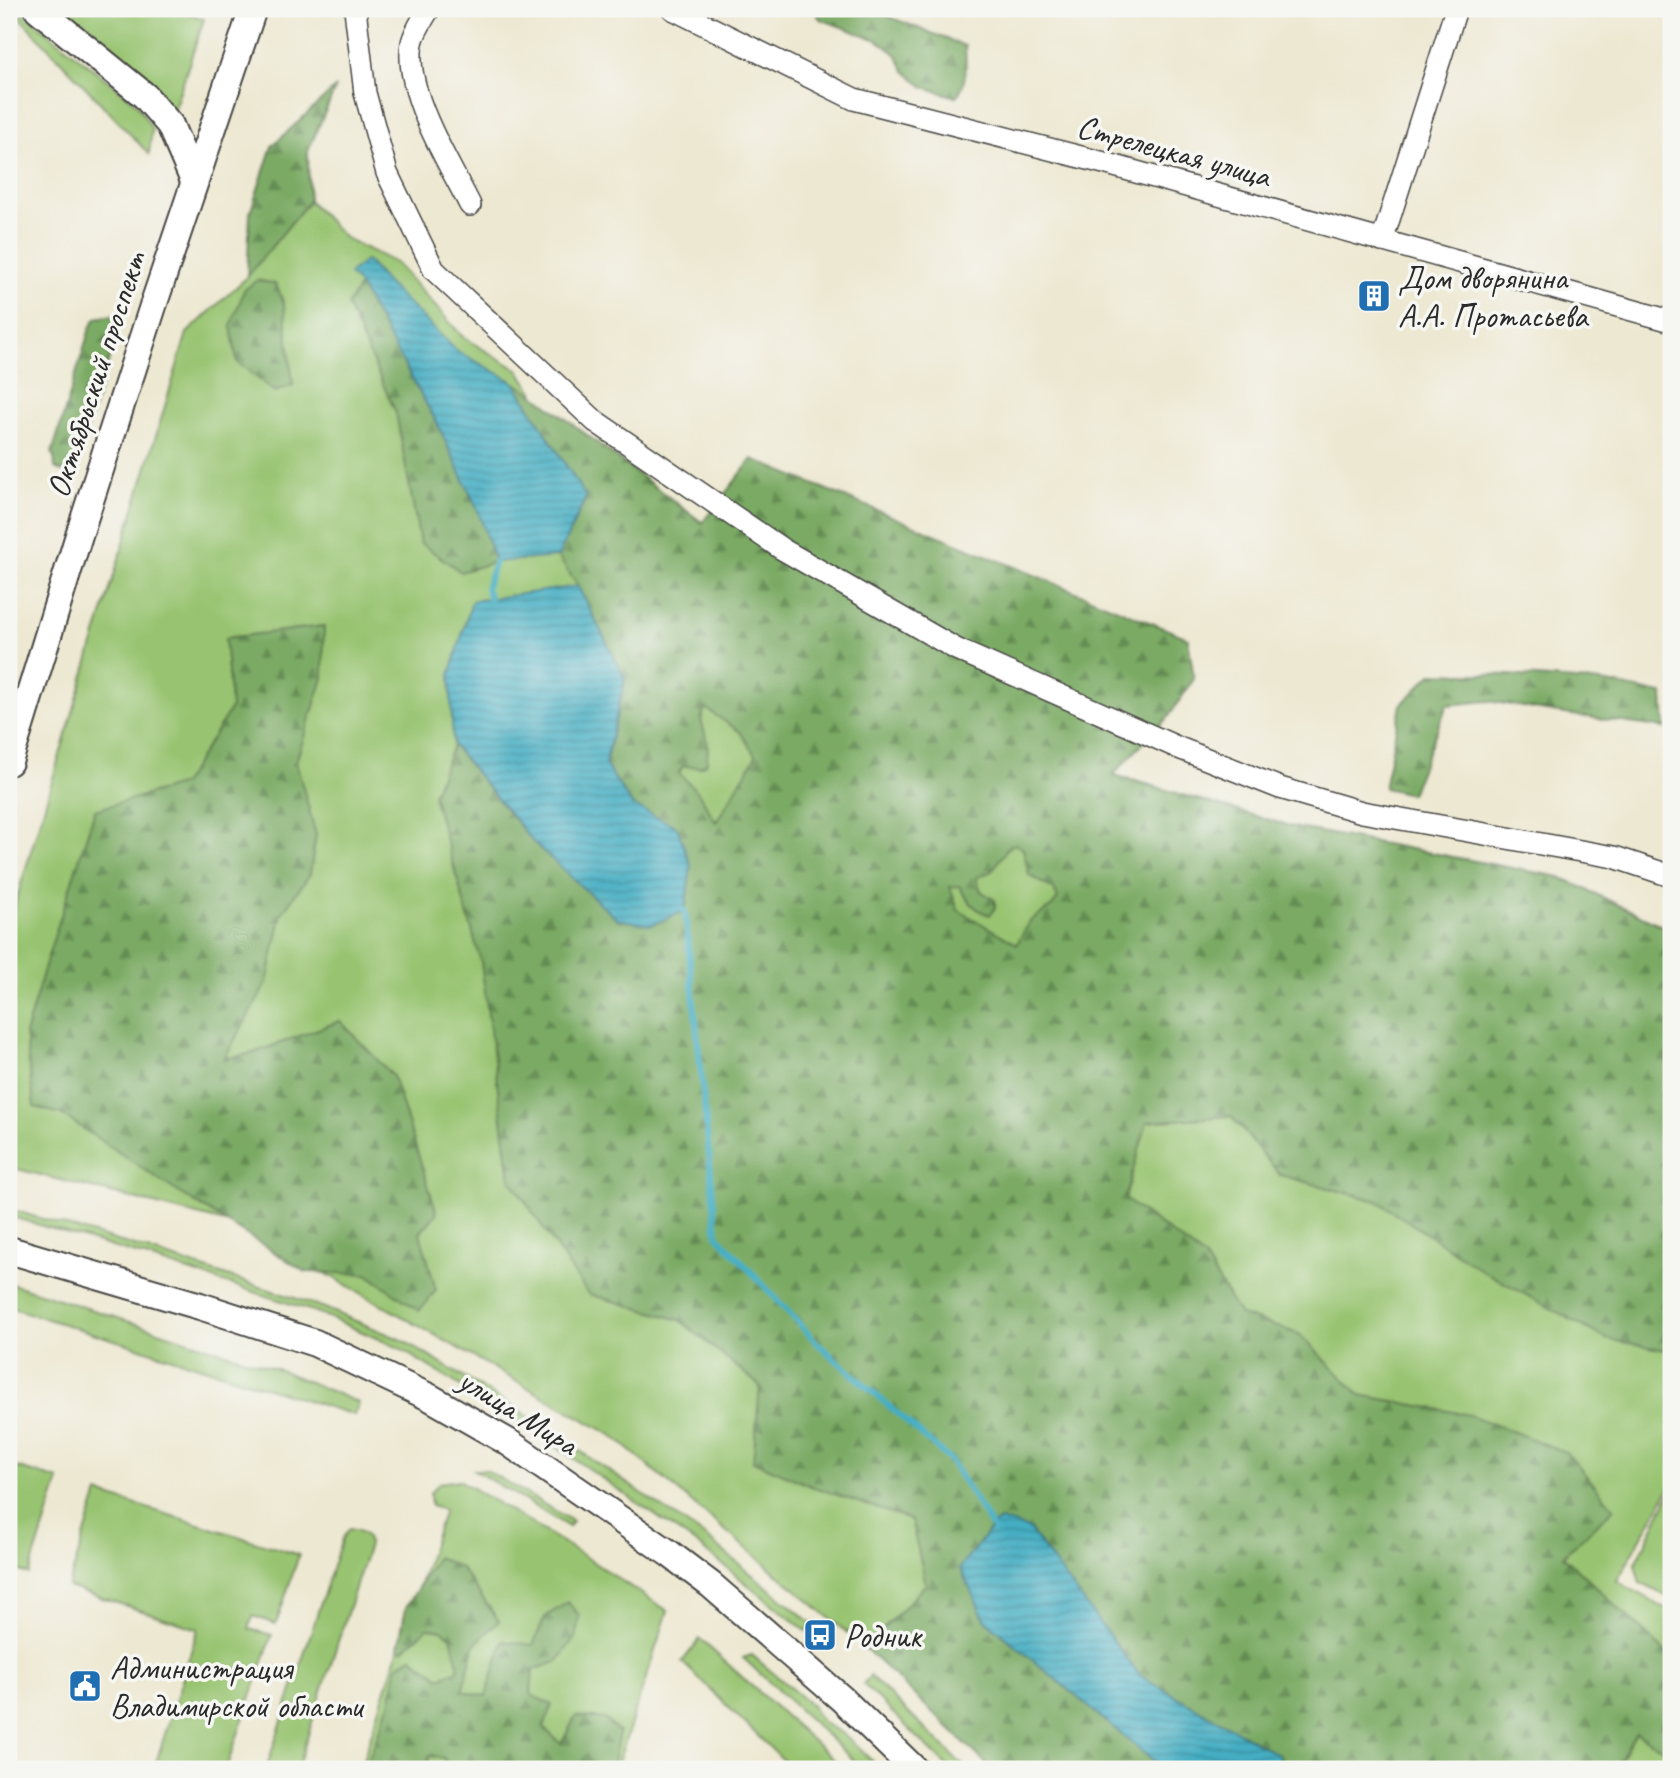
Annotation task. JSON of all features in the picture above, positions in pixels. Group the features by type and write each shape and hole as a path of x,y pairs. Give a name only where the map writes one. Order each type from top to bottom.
{"main road":[{"path":"38,9 145,96 170,125 194,181"},
{"name":"Октябрьский проспект","path":"9,762 79,535 194,181 253,10"},
{"name":"улица Мира","path":"9,1250 316,1343 442,1404 508,1442 670,1553 711,1585 842,1699 914,1769"}],"street":[{"path":"355,9 365,93 387,173 434,270 595,421 782,549 956,649 1179,748 1280,788 1362,812 1614,857 1671,876"},
{"path":"429,9 412,41 410,66 426,120 471,205"},
{"name":"Стрелецкая улица","path":"673,9 854,99 1104,163 1671,321"},
{"path":"1382,241 1456,9"}],"green space":[{"path":"61,9 178,9 204,19 173,112 152,82"},
{"path":"816,9 869,9 965,46 963,86 956,97 924,87 905,71 896,54 877,40 820,19"},
{"path":"23,13 137,104 152,129 149,154 19,17"},
{"path":"336,87 308,151 309,201 247,277 250,213 272,146"},
{"path":"309,201 345,238 396,263 463,337 518,370 537,397 703,523 1112,774 1293,827 1560,877 1671,930 1671,1485 1617,1581 1671,1612 1671,1769 992,1769 865,1648 613,1436 244,1227 9,1167 9,924 187,333 247,277"},
{"path":"257,280 276,284 284,304 293,385 275,392 237,362 231,326 244,290"},
{"path":"360,286 437,423 477,508 495,562 461,572 420,543 396,413 347,305"},
{"path":"119,314 123,317 75,465 67,474 55,468 52,453 90,328 96,318"},
{"path":"514,382 702,523 752,459 1188,638 1194,679 1169,716 1113,775 1293,827 1560,877 1671,930 1671,1351 1606,1339 1483,1271 1377,1201 1280,1175 1231,1116 1147,1122 1125,1199 1204,1257 1240,1315 1299,1334 1360,1395 1470,1415 1566,1452 1614,1508 1563,1556 1671,1657 1671,1754 1636,1733 1615,1769 1282,1769 1278,1755 1139,1675 1029,1530 1000,1520 960,1568 985,1620 1163,1769 992,1769 865,1648 926,1584 911,1520 811,1486 753,1461 760,1386 680,1320 588,1294 510,1179 481,962 433,795 453,745 534,843 677,828 632,805 605,764 625,679 578,586 558,557 586,497","holes":["705,708 740,732 756,756 716,822 698,792 679,773 683,766 701,767 707,762 708,745 701,720","1015,844 1023,849 1029,875 1054,890 1058,898 1052,906 1030,921 1017,944 958,910 950,887 959,886 972,904 990,915 995,908 995,900 981,891 976,878 992,871 1008,848"]},
{"path":"324,626 323,678 296,762 316,835 310,874 282,913 267,983 224,1059 253,1053 340,1021 393,1076 437,1213 420,1233 436,1290 419,1311 367,1274 306,1272 178,1192 61,1114 34,1107 25,1034 95,810 183,784 231,708 225,638"},
{"path":"1432,673 1602,682 1663,694 1665,728 1488,701 1447,705 1411,794 1384,788 1401,705"},
{"path":"9,1209 138,1247 322,1307 402,1340 536,1421 707,1538 813,1624 806,1631 698,1545 531,1429 397,1347 319,1313 9,1216"},
{"path":"9,1283 283,1371 359,1403 354,1415 9,1307"},
{"path":"9,1465 59,1480 29,1574 9,1568"},
{"path":"474,1470 486,1470 572,1521 569,1527"},
{"path":"459,1480 562,1542 668,1611 616,1769 360,1769 444,1510 431,1506 430,1493 439,1483"},
{"path":"1671,1491 1671,1594 1666,1596 1640,1583 1635,1565"},
{"path":"98,1493 299,1555 276,1624 253,1616 249,1629 272,1635 226,1769 154,1769 198,1629 68,1587"},
{"path":"349,1529 363,1533 369,1545 297,1769 266,1769 342,1539"},
{"path":"437,1557 461,1568 499,1621 475,1644 462,1691 486,1696 503,1641 533,1645 545,1617 568,1602 579,1616 576,1636 557,1662 533,1670 531,1695 552,1705 544,1728 561,1744 576,1716 605,1719 619,1732 612,1769 447,1769 444,1758 429,1756 428,1769 365,1769 390,1703 397,1666 412,1657 440,1678 459,1669 451,1636 441,1630 428,1628 403,1650 398,1648 406,1607"},
{"path":"700,1639 844,1769 792,1769 682,1662"},
{"path":"752,1655 813,1707 823,1723 847,1737 881,1769 863,1769 743,1658"},
{"path":"870,1676 967,1769 950,1769 863,1684"}],"water":[{"path":"366,260 457,351 514,382 586,497 558,557 495,562 477,508 437,423 360,286 349,274"},
{"path":"578,586 625,679 605,764 632,805 677,827 691,866 685,911 651,925 617,919 534,843 453,745 450,675 472,601"},
{"path":"1000,1520 1029,1529 1139,1675 1278,1755 1282,1769 1163,1769 985,1620 960,1568"}],"waterway":[{"path":"490,598 486,588 495,562"},
{"path":"685,911 717,1235 817,1343 950,1460 992,1527"}],"place":[{"name":"Дом дворянина А.А. Протасьева","path":"1374,296"},
{"name":"Родник","path":"820,1635"},
{"name":"Администрация Владимирской области","path":"85,1686"}]}
